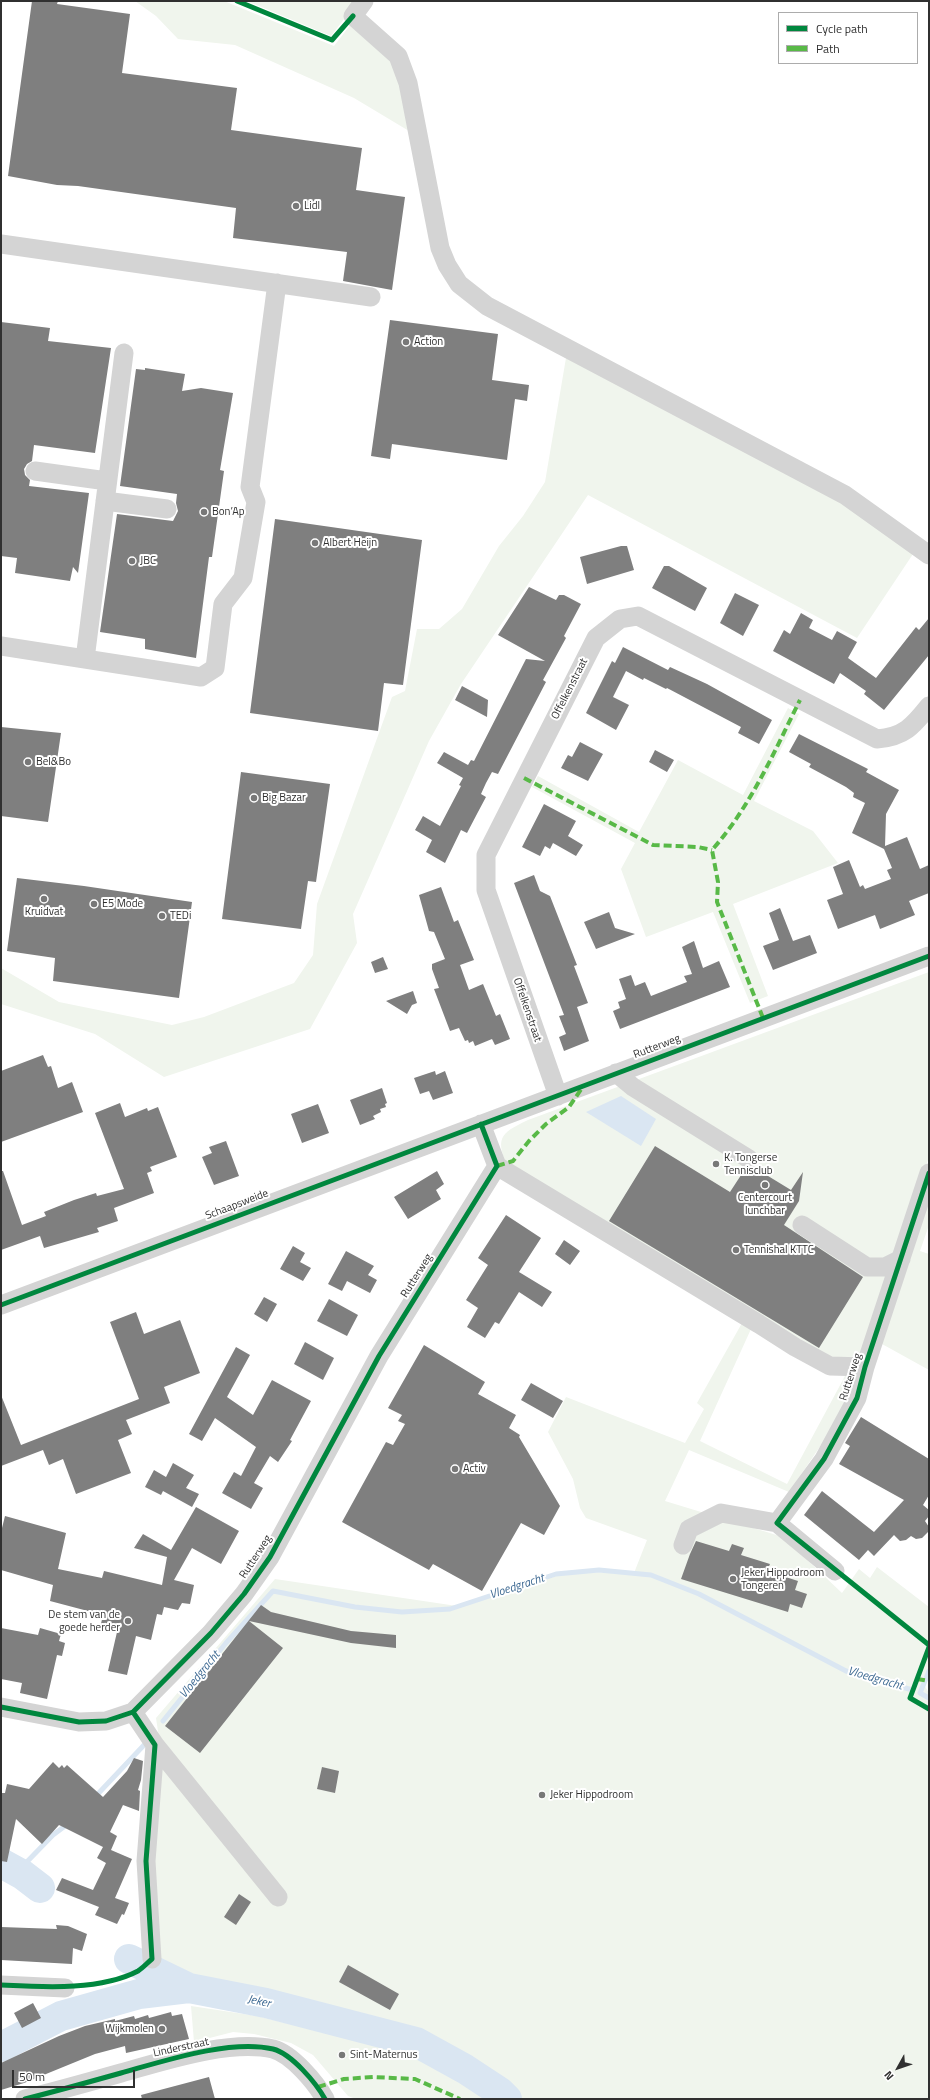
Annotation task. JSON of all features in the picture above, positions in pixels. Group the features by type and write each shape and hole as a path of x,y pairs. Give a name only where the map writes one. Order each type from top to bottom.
{"street":[{"path":"364,1 352,16 398,56 408,83 440,248 447,265 459,284 487,306 844,494 929,555"},
{"path":"1,244 371,297"},
{"path":"1,646 201,677 215,668 223,604 243,578 256,502 250,487 277,283"},
{"path":"85,659 124,353"},
{"path":"35,471 107,481"},
{"path":"105,501 167,509"},
{"name":"Offelkenstraat","path":"558,1096 486,890 486,855 596,638 620,619 638,616 877,739 892,738 911,728 929,706"},
{"name":"Rutterweg","path":"481,1124 929,956"},
{"path":"616,1073 632,1087 749,1159"},
{"path":"481,1124 497,1166 795,1347 830,1366 865,1367"},
{"name":"Schaapsweide","path":"1,1305 481,1124"},
{"name":"Rutterweg","path":"1,1707 79,1722 106,1721 133,1712 211,1633 244,1594 270,1557 379,1356 497,1166"},
{"name":"Rutterweg","path":"778,1523 828,1452 857,1398 865,1367 929,1173"},
{"path":"802,1225 867,1267 884,1267 901,1259"},
{"path":"683,1545 689,1529 722,1513 778,1523 835,1571"},
{"path":"133,1712 156,1745 278,1898"},
{"path":"152,1959 146,1861 156,1745"},
{"path":"1,1985 65,1988"},
{"name":"Linderstraat","path":"25,2099 177,2057 242,2046 274,2049 298,2065 318,2087 325,2099"}],"shaded area":[{"path":"135,1 224,1 334,46 351,24 393,58 402,83 409,131 354,98 235,45 178,39 156,16"},
{"path":"247,1 358,1 331,36"},
{"path":"567,352 848,501 915,551 857,638 588,495 461,684 429,741 353,914 357,943 310,1029 164,1077 95,1034 1,1004 1,968 59,1002 172,1025 204,1017 294,983 313,955 317,904 392,697 405,691 417,629 439,629 462,609 499,546 523,516 545,482"},
{"path":"788,708 799,714 754,801 813,831 838,863 733,904 768,996 750,1003 713,912 646,937 621,869 635,843 532,787 538,776 639,832 678,760 743,795"},
{"name":"K. Tongerse Tennisclub","path":"929,972 929,1157 860,1354 851,1360 841,1363 508,1169 502,1151 502,1138 511,1129 528,1120"},
{"path":"621,1096 656,1119 641,1146 586,1112"},
{"path":"929,1186 929,1225 920,1251 929,1254 929,1370 882,1344"},
{"name":"Jeker Hippodroom","path":"742,1323 751,1329 700,1441 787,1484 845,1376 855,1379 832,1429 789,1492 689,1450 665,1501 783,1537 842,1593 859,1569 870,1578 877,1567 929,1607 929,1669 923,1683 929,1693 929,2099 521,2099 508,2085 444,2042 406,2030 287,1999 197,1978 156,1963 149,1853 159,1738 156,1718 275,1579 457,1606 505,1593 568,1572 634,1573 647,1540 586,1518 580,1508 573,1479 548,1432 566,1397 685,1443 704,1409 697,1403"},
{"path":"191,2006 257,2016 389,2049 445,2070 487,2099 356,2099 348,2096 313,2055 291,2043 254,2034 233,2032 194,2042"}],"building":[{"path":"32,1 58,1 57,4 130,14 122,73 237,88 231,130 362,148 356,190 405,197 392,290 343,281 347,252 233,238 236,208 78,186 57,185 8,176"},
{"path":"390,320 498,334 492,380 529,385 527,401 515,399 507,460 392,444 390,459 371,456"},
{"path":"1,322 50,328 48,341 111,348 95,453 34,445 32,461 27,464 24,469 25,475 30,480 29,486 89,493 78,573 73,567 70,581 15,573 17,558 1,556"},
{"path":"145,368 185,374 182,391 201,388 233,393 220,470 224,471 212,557 209,557 196,658 145,649 145,639 100,632 117,514 173,521 178,511 176,503 177,494 120,486 136,369 145,370"},
{"path":"275,519 422,540 403,685 384,683 378,731 250,713"},
{"path":"621,546 627,546 634,570 587,584 580,557"},
{"path":"664,566 669,566 707,588 695,611 652,588"},
{"path":"529,587 556,600 559,595 564,595 581,604 564,636 566,638 543,680 546,682 498,774 492,772 486,783 481,794 486,797 467,833 461,830 445,863 426,852 432,840 415,830 423,816 440,826 461,786 459,785 463,778 437,763 444,752 468,765 471,760 474,761 526,659 545,661 498,635"},
{"path":"735,593 759,605 743,636 720,623"},
{"path":"801,613 813,620 809,628 832,640 837,631 857,642 848,658 876,678 916,627 919,630 929,618 929,655 884,710 864,694 866,691 840,673 834,684 773,651 784,630 790,634"},
{"path":"623,647 668,670 670,667 707,684 772,720 759,744 738,733 741,727 667,688 666,689 644,678 643,680 626,671 613,697 629,705 616,730 586,713 612,661 615,663"},
{"path":"462,686 488,700 487,717 455,700"},
{"path":"1,727 61,733 48,822 1,816"},
{"path":"799,734 868,769 866,772 899,790 886,814 885,846 907,837 920,869 929,865 929,893 909,901 915,915 880,929 875,915 838,929 827,900 843,894 833,867 849,860 860,887 863,885 865,889 891,879 887,870 892,868 884,849 852,833 865,803 853,797 854,793 846,787 809,767 811,764 789,752"},
{"path":"580,742 603,754 588,781 561,768 568,755 572,757"},
{"path":"655,750 674,760 667,772 649,762"},
{"path":"241,772 330,784 316,882 308,881 301,929 222,919"},
{"path":"544,804 576,821 568,836 583,845 576,856 553,843 550,849 545,846 540,856 522,847"},
{"path":"534,875 540,891 550,896 577,965 574,966 588,1003 577,1007 589,1041 564,1051 559,1037 566,1034 559,1016 564,1015 514,883"},
{"path":"17,878 192,902 179,998 53,981 55,958 7,951"},
{"path":"441,887 454,922 458,920 474,960 460,965 469,990 483,984 496,1016 500,1014 510,1039 495,1045 492,1039 475,1046 473,1041 469,1043 468,1040 465,1041 459,1028 450,1031 434,989 439,988 432,969 432,964 445,959 434,932 429,931 419,895"},
{"path":"780,908 793,941 810,935 817,953 773,970 763,946 779,940 769,913"},
{"path":"609,912 615,928 635,934 596,949 584,922"},
{"path":"694,941 703,968 719,961 730,987 620,1029 613,1011 620,1008 618,1002 626,999 619,979 631,975 635,986 645,982 651,996 687,982 684,976 692,974 682,947"},
{"path":"383,957 388,969 375,973 371,962"},
{"path":"413,991 417,1003 412,1005 407,1014 386,1001"},
{"path":"43,1055 48,1067 51,1066 58,1088 72,1082 83,1112 1,1142 1,1071"},
{"path":"435,1071 436,1075 445,1071 453,1093 433,1100 429,1091 420,1094 414,1078"},
{"path":"382,1088 387,1103 385,1104 386,1107 380,1109 381,1112 373,1116 375,1119 360,1125 350,1100"},
{"path":"120,1103 125,1117 147,1108 148,1111 158,1107 177,1157 150,1167 152,1171 147,1173 154,1193 114,1208 118,1221 97,1228 99,1232 44,1248 40,1236 1,1250 1,1171 3,1171 22,1225 46,1216 44,1212 74,1200 96,1193 97,1196 124,1189 95,1113"},
{"path":"318,1104 329,1133 302,1143 291,1114"},
{"path":"226,1141 239,1176 214,1185 202,1157 212,1153 209,1147"},
{"name":"Tennishal KTTC","path":"655,1146 730,1192 745,1169 755,1168 791,1190 803,1172 799,1201 784,1225 863,1277 819,1348 609,1221"},
{"path":"437,1171 444,1184 436,1190 441,1199 408,1219 394,1197"},
{"path":"506,1215 541,1238 519,1272 552,1292 542,1307 519,1292 499,1324 495,1322 485,1338 467,1327 478,1308 466,1300 488,1265 478,1258"},
{"path":"564,1240 580,1251 570,1265 555,1254"},
{"path":"293,1246 305,1253 300,1262 311,1268 303,1281 280,1269"},
{"path":"346,1251 374,1266 368,1275 377,1280 370,1293 347,1281 342,1291 328,1284"},
{"path":"264,1297 277,1304 267,1322 254,1314"},
{"path":"329,1299 358,1315 347,1336 317,1321"},
{"path":"136,1312 144,1334 180,1320 200,1373 164,1387 170,1403 126,1420 132,1434 118,1440 131,1473 76,1494 63,1459 49,1465 43,1450 1,1466 1,1395 21,1445 139,1399 110,1322"},
{"path":"305,1342 334,1358 323,1380 294,1364"},
{"name":"Activ","path":"424,1345 485,1382 478,1394 516,1415 509,1428 520,1435 519,1437 560,1506 544,1535 521,1523 482,1591 433,1564 429,1570 342,1522 386,1442 393,1445 405,1424 398,1421 402,1415 388,1408"},
{"path":"236,1347 250,1355 227,1397 253,1415 272,1380 311,1401 290,1440 292,1441 278,1462 270,1456 254,1483 263,1488 251,1509 222,1493 234,1472 241,1476 256,1447 215,1418 202,1441 189,1434"},
{"path":"531,1383 563,1401 553,1418 521,1400"},
{"path":"861,1417 929,1459 929,1495 923,1505 929,1510 929,1516 925,1521 929,1527 928,1532 922,1538 916,1539 911,1536 906,1540 900,1541 894,1535 874,1556 868,1550 859,1560 804,1515 822,1491 874,1532 904,1500 839,1464 850,1446 845,1443"},
{"path":"173,1463 194,1475 186,1488 199,1494 192,1507 163,1491 161,1495 145,1487 154,1470 166,1477"},
{"path":"196,1507 239,1531 221,1564 192,1548 174,1580 194,1585 190,1604 182,1603 178,1610 164,1607 162,1615 157,1614 151,1640 136,1636 127,1675 108,1671 117,1632 100,1628 103,1615 50,1601 53,1585 1,1570 1,1532 5,1516 66,1533 58,1569 102,1578 104,1571 162,1585 167,1557 134,1548 143,1534 171,1550"},
{"path":"696,1541 729,1551 732,1544 744,1548 741,1555 770,1564 767,1571 798,1581 795,1590 807,1594 802,1608 790,1604 788,1612 681,1579"},
{"path":"261,1605 271,1612 351,1631 396,1635 396,1648 351,1643 249,1621 283,1648 200,1753 165,1726"},
{"path":"1,1628 38,1635 40,1628 61,1634 59,1641 65,1643 62,1656 57,1655 47,1699 20,1693 22,1683 1,1679"},
{"path":"134,1758 143,1761 141,1780 138,1790 140,1791 139,1811 123,1805 110,1832 117,1836 111,1850 132,1859 115,1898 129,1903 124,1915 122,1914 117,1924 95,1915 99,1907 56,1890 62,1878 93,1890 106,1863 97,1858 103,1847 59,1825 42,1844 16,1819 7,1862 1,1861 1,1793 5,1793 7,1784 29,1789 53,1762 59,1768 62,1765 64,1768 67,1765 103,1797 127,1771"},
{"path":"322,1767 339,1771 335,1793 317,1789"},
{"path":"239,1894 251,1902 236,1925 224,1917"},
{"path":"56,1925 68,1926 87,1934 82,1951 73,1948 72,1964 1,1960 1,1927 57,1929"},
{"path":"348,1965 399,1994 390,2010 339,1982"},
{"path":"33,2003 41,2018 22,2028 14,2013"},
{"path":"171,2012 172,2016 182,2014 189,2039 126,2053 125,2046 95,2054 24,2083 1,2090 1,2063 59,2036 85,2026 115,2019 115,2021 134,2016 135,2019 148,2015 149,2018"},
{"path":"209,2077 215,2099 142,2099 141,2095"}],"waterway":[{"name":"Vloedgracht","path":"163,1721 226,1643 273,1591 355,1607 402,1612 450,1609 556,1574 599,1570 651,1575 699,1594 846,1671 909,1689"},
{"path":"929,1671 920,1693 929,1698"},
{"name":"Vloedgracht","path":"94,1798 145,1744"},
{"name":"Vloedgracht","path":"17,1872 53,1835 69,1823"},
{"path":"1,1863 23,1875 40,1888"},
{"path":"129,1959 189,1988"},
{"name":"Jeker","path":"1,2047 61,2016 139,1994 189,1988 266,2003 416,2042 465,2069 500,2092 507,2099"}],"marked path":[{"path":"763,1018 717,902 718,882 712,850 739,815 750,797 771,759 800,700"},
{"path":"524,778 653,845 698,847 712,850"},
{"path":"497,1166 513,1161 529,1141 546,1124 569,1107 582,1088"},
{"path":"917,1679 929,1681"},
{"path":"318,2087 344,2079 373,2077 415,2079 460,2099"}],"cycle path":[{"path":"237,1 332,40 353,16"},
{"path":"1,1305 929,956"},
{"path":"1,1707 79,1722 106,1721 133,1712 211,1633 244,1594 270,1557 379,1356 497,1166 481,1124"},
{"path":"929,1173 865,1367 857,1398 824,1459 777,1523 929,1645"},
{"path":"929,1647 910,1698 929,1709"},
{"path":"1,1985 52,1987 89,1985 106,1982 138,1971 152,1959 146,1861 155,1745 133,1712"},
{"path":"25,2099 177,2057 217,2049 237,2047 256,2047 273,2049 280,2052 288,2057 310,2077 325,2099"}],"place":[{"name":"Lidl","path":"296,206"},
{"name":"Action","path":"406,342"},
{"name":"Bon’Ap","path":"204,512"},
{"name":"Albert Heijn","path":"315,543"},
{"name":"JBC","path":"132,561"},
{"name":"Bel&Bo","path":"28,762"},
{"name":"Big Bazar","path":"254,798"},
{"name":"Kruidvat","path":"44,899"},
{"name":"E5 Mode","path":"94,904"},
{"name":"TEDi","path":"162,916"},
{"name":"K. Tongerse Tennisclub","path":"716,1164"},
{"name":"Centercourt lunchbar","path":"765,1185"},
{"name":"Tennishal KTTC","path":"736,1250"},
{"name":"Activ","path":"455,1469"},
{"name":"Jeker Hippodroom Tongeren","path":"733,1579"},
{"name":"De stem van de goede herder","path":"128,1621"},
{"name":"Jeker Hippodroom","path":"542,1795"},
{"name":"Wijkmolen","path":"162,2029"},
{"name":"Sint-Maternus","path":"342,2055"}]}
